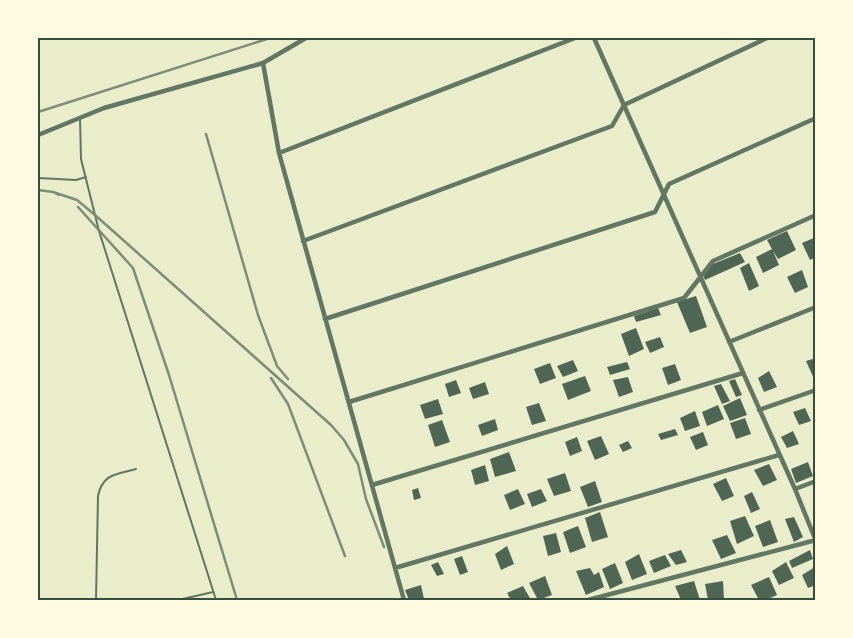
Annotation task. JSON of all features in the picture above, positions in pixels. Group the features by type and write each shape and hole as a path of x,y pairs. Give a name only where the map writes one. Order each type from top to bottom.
{"street":[{"path":"38,135 104,108 263,63 306,38"},
{"path":"279,153 575,38"},
{"path":"588,600 815,541 794,489 594,38"},
{"path":"303,241 612,126 624,105 767,38"},
{"path":"263,63 279,153 404,600"},
{"path":"325,319 655,212 670,184 816,118"},
{"path":"349,402 684,298 713,260 816,215"},
{"path":"729,342 816,307"},
{"path":"372,485 742,373"},
{"path":"759,410 816,390"},
{"path":"395,568 779,455"},
{"path":"794,489 816,481"}],"lane":[{"path":"80,118 81,159 99,232 216,600"},
{"path":"38,178 76,180 86,177"},
{"path":"96,600 98,496 101,484 110,476 136,469"},
{"path":"178,600 213,592"}],"building":[{"path":"787,231 796,250 778,259 773,251 779,265 763,273 756,257 772,249 767,240"},
{"path":"816,237 816,257 810,260 802,243"},
{"path":"740,253 745,262 705,280 703,275 713,264"},
{"path":"749,263 759,286 749,291 740,268"},
{"path":"802,270 808,287 795,293 787,277"},
{"path":"696,296 707,327 690,333 677,302"},
{"path":"658,308 661,315 636,322 634,316"},
{"path":"636,328 644,349 629,356 621,334"},
{"path":"660,337 664,347 650,353 645,342"},
{"path":"816,358 816,379 814,379 806,361"},
{"path":"573,360 578,371 563,377 557,366"},
{"path":"627,362 630,369 610,375 607,367"},
{"path":"550,363 556,378 540,384 534,369"},
{"path":"675,364 681,380 668,385 662,368"},
{"path":"769,371 777,387 764,392 758,378"},
{"path":"585,376 591,391 568,400 562,384"},
{"path":"628,377 633,392 619,397 613,380"},
{"path":"735,379 742,395 736,397 729,381"},
{"path":"456,380 461,393 449,397 445,384"},
{"path":"485,382 489,394 473,399 469,388"},
{"path":"721,384 730,401 722,404 714,386"},
{"path":"740,398 747,415 730,421 723,406"},
{"path":"438,399 443,414 425,419 420,405"},
{"path":"539,403 546,421 532,425 526,407"},
{"path":"718,405 724,419 707,426 702,412"},
{"path":"805,408 811,421 799,425 793,412"},
{"path":"695,411 700,426 685,431 680,418"},
{"path":"745,418 751,434 736,439 730,423"},
{"path":"495,419 498,430 482,436 478,425"},
{"path":"442,420 450,442 435,447 428,425"},
{"path":"675,429 678,435 661,440 658,434"},
{"path":"793,431 799,444 787,448 781,437"},
{"path":"703,432 708,445 696,450 690,437"},
{"path":"601,436 609,454 595,460 587,441"},
{"path":"577,437 582,451 570,456 565,442"},
{"path":"628,441 632,448 623,452 619,445"},
{"path":"509,452 516,471 495,477 490,459"},
{"path":"808,462 813,476 796,483 791,469"},
{"path":"769,464 777,480 763,486 754,470"},
{"path":"485,465 489,481 475,485 471,470"},
{"path":"565,473 571,491 554,496 547,479"},
{"path":"726,478 734,496 722,501 713,484"},
{"path":"595,481 602,502 588,507 580,487"},
{"path":"418,488 421,498 414,500 412,490"},
{"path":"518,489 525,504 510,510 504,495"},
{"path":"541,489 547,501 532,507 527,494"},
{"path":"752,492 760,509 751,513 744,496"},
{"path":"600,512 608,537 592,542 585,518"},
{"path":"745,516 754,536 737,544 730,521"},
{"path":"794,517 803,537 794,542 785,519"},
{"path":"770,520 778,542 763,547 755,526"},
{"path":"578,526 586,547 570,553 563,532"},
{"path":"556,533 561,552 548,556 543,536"},
{"path":"727,535 736,553 721,559 712,540"},
{"path":"507,546 514,564 501,570 495,554"},
{"path":"681,550 687,562 676,565 668,554"},
{"path":"810,550 813,559 792,568 789,561"},
{"path":"639,554 647,574 632,580 625,562"},
{"path":"665,555 671,566 654,573 649,561"},
{"path":"462,556 468,572 460,575 454,559"},
{"path":"438,562 444,574 437,576 431,565"},
{"path":"786,562 794,578 779,585 772,571"},
{"path":"615,563 623,583 610,589 602,569"},
{"path":"815,567 816,585 808,588 802,575"},
{"path":"590,568 594,575 599,572 604,587 586,595 576,571"},
{"path":"545,576 552,595 538,600 529,583"},
{"path":"769,577 777,595 766,600 759,600 751,585"},
{"path":"694,581 700,600 681,600 675,586"},
{"path":"723,581 724,599 708,600 705,584"},
{"path":"421,585 424,599 409,600 405,590"},
{"path":"523,586 531,600 511,600 507,593"}],"railway":[{"path":"38,112 270,38"},
{"path":"206,134 258,315 277,366 288,379"},
{"path":"38,190 53,192 59,195"},
{"path":"53,192 77,200 95,215 331,425 344,440 358,464 366,499 384,547"},
{"path":"78,207 133,268 169,375 237,600"},
{"path":"271,378 288,404 345,556"}]}
